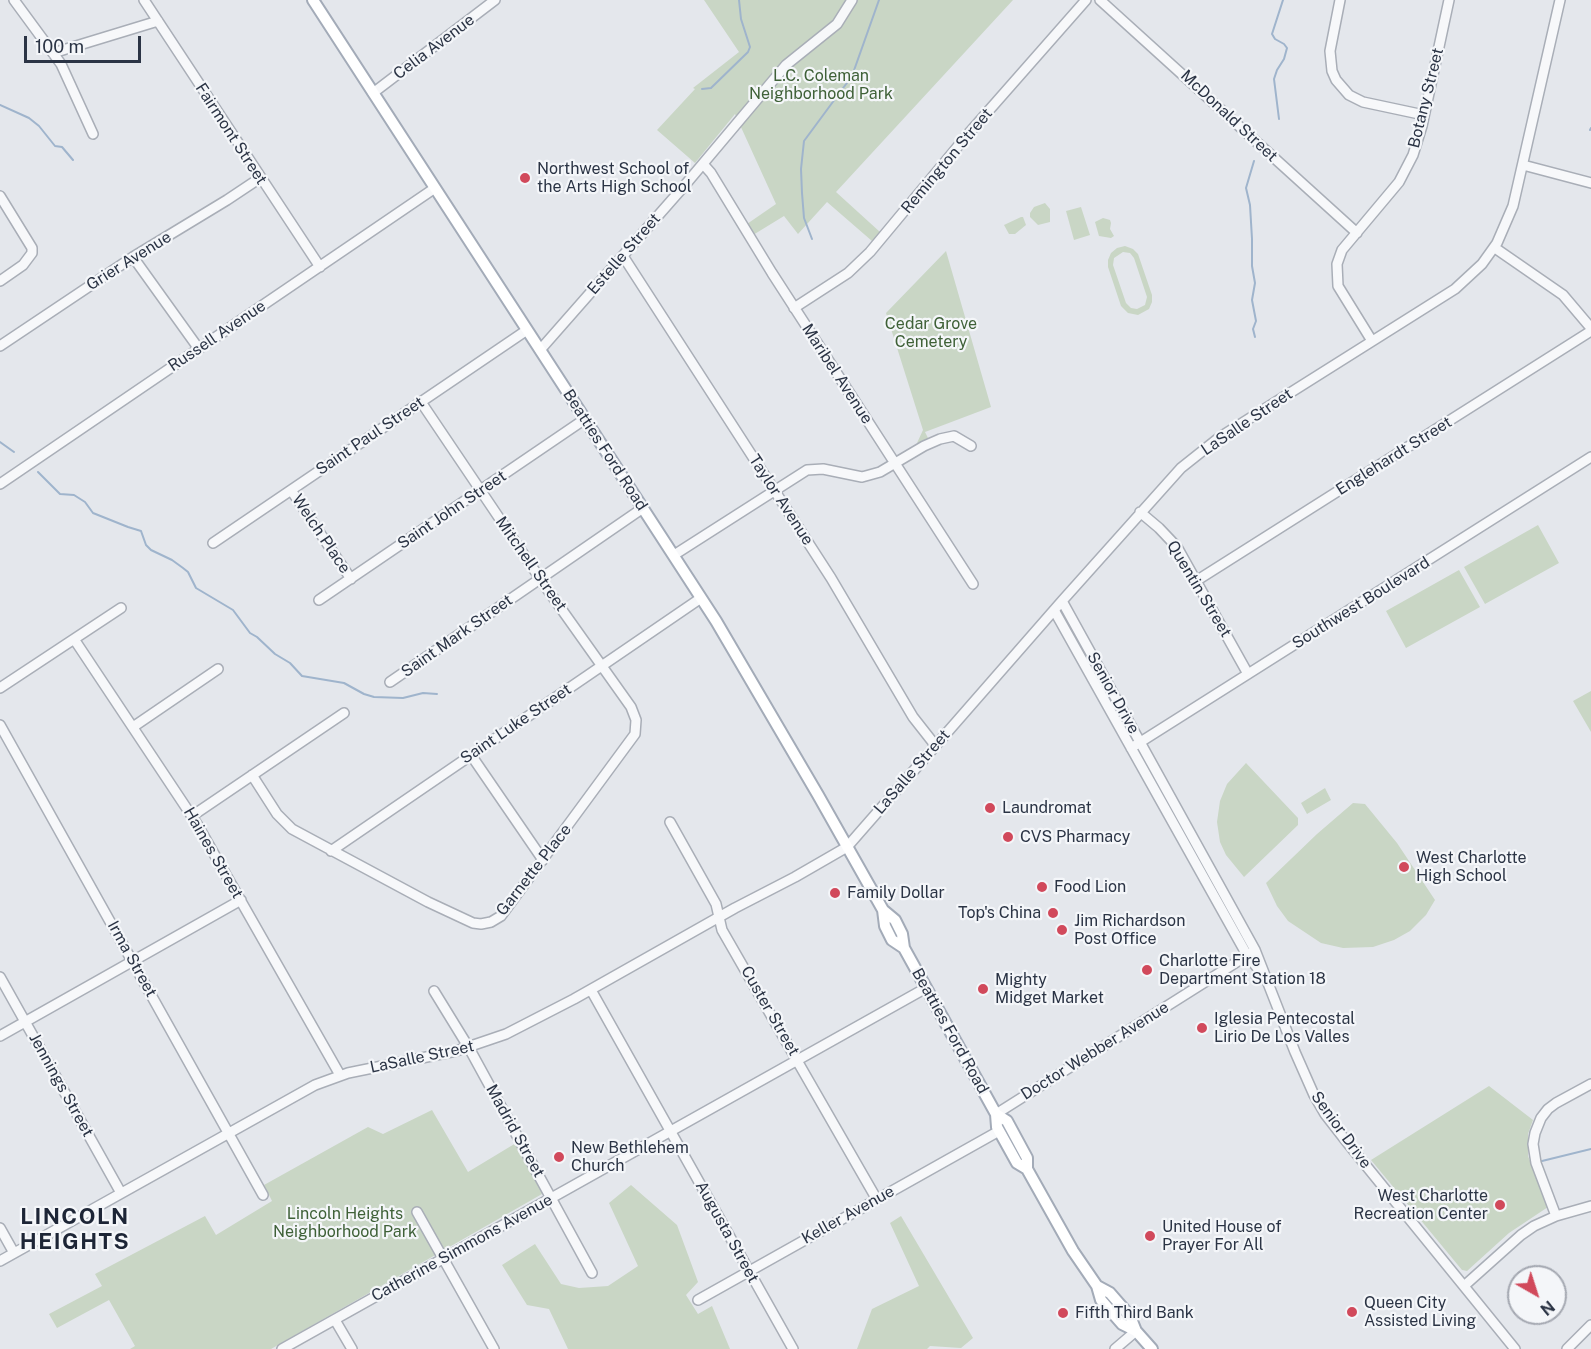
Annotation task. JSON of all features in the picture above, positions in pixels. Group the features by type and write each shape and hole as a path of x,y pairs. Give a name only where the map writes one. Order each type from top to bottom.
{"main road":[{"name":"Beatties Ford Road","path":"313,0 674,555 747,673 883,910 885,926 892,940 904,948 996,1114 997,1127 1017,1163 1027,1169"},
{"name":"Beatties Ford Road","path":"996,1114 1007,1121 1027,1158 1027,1169 1076,1257 1097,1286 1110,1293 1130,1316 1136,1331 1152,1349"}],"street":[{"path":"14,0 69,78 93,134"},
{"name":"Fairmont Street","path":"144,0 320,267"},
{"name":"Celia Avenue","path":"373,93 495,0"},
{"name":"Estelle Street","path":"540,350 703,164 786,65 837,24 852,0"},
{"name":"Remington Street","path":"794,308 848,273 870,252 969,133 1086,0"},
{"name":"McDonald Street","path":"1100,0 1357,233"},
{"path":"1340,0 1330,51 1330,61 1336,80 1349,95 1363,102 1424,115"},
{"name":"Botany Street","path":"1372,342 1342,295 1336,277 1337,264 1340,255 1399,182 1413,155 1449,0"},
{"name":"LaSalle Street","path":"0,1261 307,1089 340,1075 469,1048 520,1028 847,847 1181,468 1208,446 1455,289 1482,264 1507,224 1523,165 1560,0"},
{"path":"53,53 158,21"},
{"name":"Maribel Avenue","path":"703,164 711,173 794,308 973,584"},
{"path":"1523,165 1591,183"},
{"name":"Grier Avenue","path":"0,346 133,256 260,178"},
{"name":"Russell Avenue","path":"0,484 435,188"},
{"path":"0,196 32,248 32,253 23,265 0,281"},
{"path":"1494,248 1563,296 1591,329"},
{"path":"133,256 199,349"},
{"name":"Taylor Avenue","path":"622,256 831,578 913,717 935,745"},
{"name":"Englehardt Street","path":"1197,581 1591,329"},
{"name":"Saint Paul Street","path":"213,543 527,330"},
{"name":"Mitchell Street","path":"421,402 602,665"},
{"name":"Saint John Street","path":"320,600 585,419"},
{"path":"674,555 807,470 823,469 862,477 880,472 924,446 949,437 957,437 971,446"},
{"name":"Southwest Boulevard","path":"1136,746 1591,458"},
{"name":"Welch Place","path":"291,490 351,579"},
{"name":"Saint Mark Street","path":"390,682 643,508"},
{"name":"Quentin Street","path":"1140,512 1171,540 1197,581 1248,674"},
{"name":"Saint Luke Street","path":"331,850 701,598"},
{"name":"Senior Drive","path":"1062,601 1136,746 1264,976 1275,998 1301,1068 1325,1114 1515,1349"},
{"path":"0,688 121,608"},
{"name":"Senior Drive","path":"1054,610 1136,746"},
{"name":"Haines Street","path":"74,639 192,816 340,1075"},
{"name":"Garnette Place","path":"252,775 277,814 286,824 309,839 428,902 473,923 491,922 501,916 635,734 637,726 631,707 602,665"},
{"path":"133,727 218,669"},
{"path":"192,816 344,713"},
{"name":"Irma Street","path":"0,725 263,1195"},
{"path":"471,755 543,860"},
{"name":"Custer Street","path":"670,822 716,904 722,930 876,1198"},
{"path":"0,1036 241,900"},
{"name":"Doctor Webber Avenue","path":"996,1114 1251,953"},
{"name":"Jennings Street","path":"0,977 121,1193"},
{"name":"Catherine Simmons Avenue","path":"282,1349 926,988"},
{"name":"Augusta Street","path":"591,990 793,1349"},
{"name":"Madrid Street","path":"434,992 469,1048 592,1273"},
{"path":"1556,1216 1536,1163 1533,1144 1535,1133 1541,1118 1548,1109 1591,1084"},
{"name":"Keller Avenue","path":"698,1300 999,1131"},
{"path":"1464,1286 1521,1235 1556,1216 1591,1206"},
{"path":"417,1212 494,1349"},
{"path":"0,1228 14,1253"},
{"path":"335,1320 352,1349"},
{"path":"1567,1349 1591,1325"},
{"path":"1115,1349 1136,1331"}],"green space":[{"name":"L.C. Coleman Neighborhood Park","path":"704,0 1013,0 836,192 880,232 872,241 827,202 798,234 784,216 753,235 747,224 776,204 735,114 695,163 657,130 695,89 693,88 739,52"},
{"path":"1045,203 1050,209 1050,222 1038,225 1030,217 1030,213 1034,207"},
{"path":"1081,207 1090,235 1074,240 1066,211"},
{"path":"1021,217 1026,225 1015,234 1009,234 1004,225"},
{"path":"1103,218 1110,220 1110,229 1114,236 1111,238 1099,236 1095,222"},
{"path":"1125,246 1138,254 1152,295 1149,309 1138,315 1128,313 1121,306 1108,267 1111,253","holes":["1123,252 1130,253 1134,258 1147,297 1145,305 1137,309 1131,308 1126,303 1113,265 1114,258"]},
{"name":"Cedar Grove Cemetery","path":"946,251 991,407 925,432 929,440 917,443 923,430 886,313"},
{"path":"1538,525 1559,563 1485,604 1464,567"},
{"path":"1459,570 1480,607 1406,648 1386,611"},
{"path":"1591,691 1591,732 1573,701"},
{"path":"1246,763 1298,818 1298,825 1244,877 1226,855 1220,842 1217,822 1220,801 1227,784"},
{"path":"1325,788 1331,800 1307,814 1301,803"},
{"path":"1353,803 1365,804 1397,843 1435,900 1426,915 1410,931 1394,940 1373,947 1343,948 1321,943 1288,921 1277,906 1266,883"},
{"path":"1489,1086 1533,1120 1528,1134 1528,1156 1548,1207 1509,1233 1467,1271 1462,1270 1371,1160"},
{"name":"Lincoln Heights Neighborhood Park","path":"432,1110 468,1172 516,1143 543,1193 271,1349 130,1349 135,1346 109,1300 57,1328 49,1314 102,1286 95,1274 205,1216 216,1235 272,1201 264,1185 368,1127 383,1134"},
{"path":"631,1185 677,1225 698,1282 686,1295 698,1314 712,1306 730,1349 568,1349 549,1309 527,1305 502,1265 535,1244 561,1284 579,1288 608,1286 638,1266 609,1203"},
{"path":"901,1216 973,1338 961,1348 930,1346 927,1349 857,1349 872,1309 919,1286 890,1223"}],"waterway":[{"path":"702,89 711,88 748,52 750,47 741,19 739,0"},
{"path":"812,239 804,218 801,169 804,141 852,76 879,0"},
{"path":"1279,119 1274,79 1287,48 1272,34 1283,0"},
{"path":"0,105 29,118 39,126 55,146 62,147 73,160"},
{"path":"1254,161 1246,188 1250,205 1252,266 1255,283 1252,300 1256,321 1253,329 1255,337"},
{"path":"0,442 14,452"},
{"path":"38,472 60,494 74,495 85,502 93,513 141,531 146,545 151,550 172,560 188,572 196,588 233,610 250,633 290,663 302,676 344,683 374,697 403,698 423,693 437,694"},
{"path":"1542,1161 1591,1149"}],"place":[{"name":"Northwest School of the Arts High School","path":"525,178"},
{"name":"Laundromat","path":"990,808"},
{"name":"CVS Pharmacy","path":"1008,837"},
{"name":"West Charlotte High School","path":"1404,867"},
{"name":"Food Lion","path":"1042,887"},
{"name":"Family Dollar","path":"835,893"},
{"name":"Top's China","path":"1053,913"},
{"name":"Jim Richardson Post Office","path":"1062,930"},
{"name":"Charlotte Fire Department Station 18","path":"1147,970"},
{"name":"Mighty Midget Market","path":"983,989"},
{"name":"Iglesia Pentecostal Lirio De Los Valles","path":"1202,1028"},
{"name":"New Bethlehem Church","path":"559,1157"},
{"name":"West Charlotte Recreation Center","path":"1500,1205"},
{"name":"United House of Prayer For All","path":"1150,1236"},
{"name":"Queen City Assisted Living","path":"1352,1312"},
{"name":"Fifth Third Bank","path":"1063,1313"}],"district":[{"name":"LINCOLN HEIGHTS","path":"75,1230"}]}
